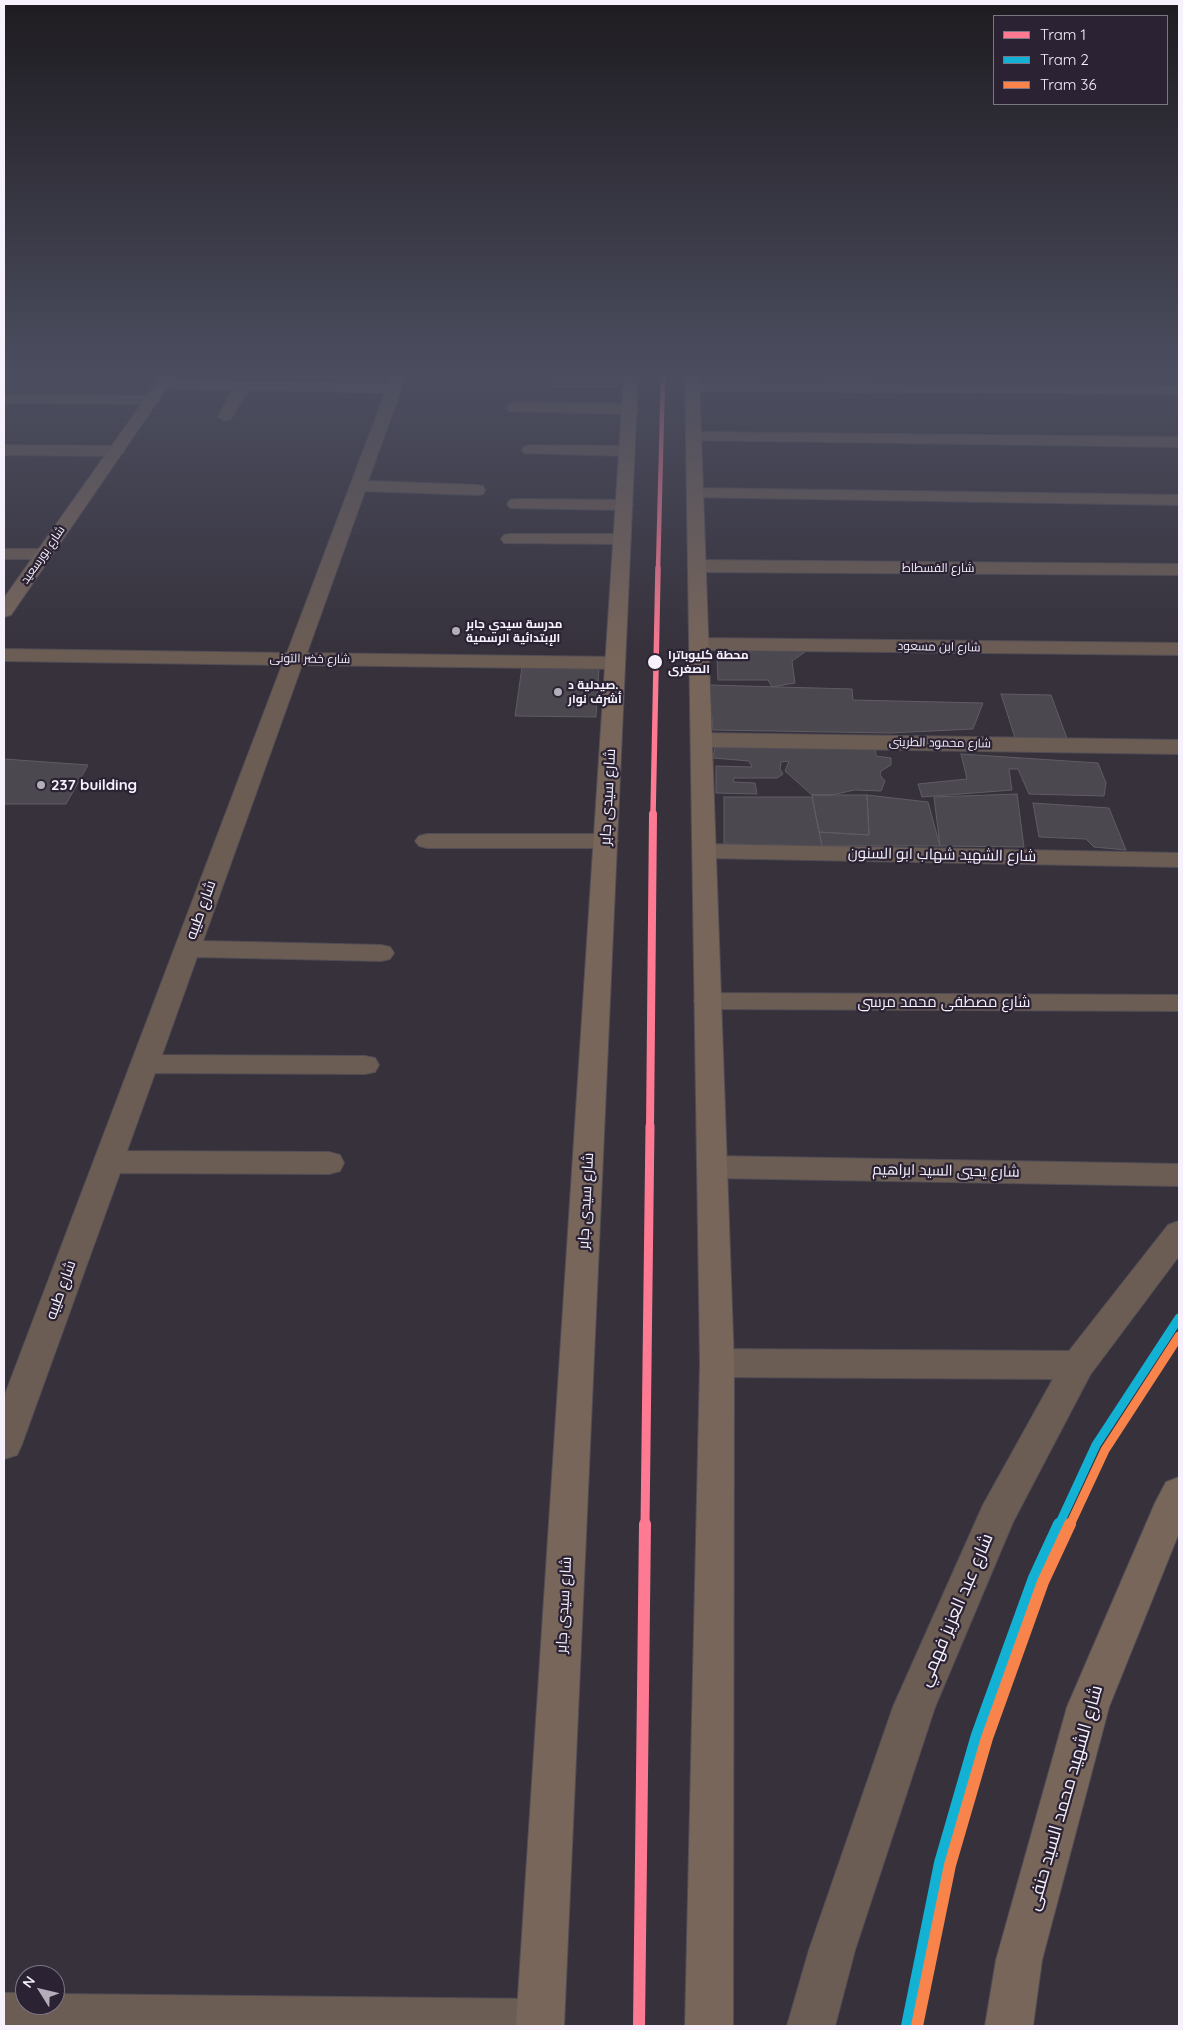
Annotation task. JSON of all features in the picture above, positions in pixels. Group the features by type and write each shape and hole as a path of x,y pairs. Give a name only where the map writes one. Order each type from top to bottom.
{"street":[{"name":"شارع بورسعيد","path":"4,611 102,471"},
{"name":"شارع طيبه","path":"4,1444 364,471"},
{"name":"شارع سيدى جابر","path":"540,2025 627,471"},
{"path":"695,471 717,1363 709,2026"},
{"path":"358,486 477,490"},
{"path":"695,493 1179,500"},
{"path":"516,504 624,505"},
{"path":"510,539 622,539"},
{"path":"4,554 43,554"},
{"name":"شارع الفسطاط","path":"697,566 1179,570"},
{"name":"شارع ابن مسعود","path":"699,644 1179,649"},
{"name":"شارع خضر التونى","path":"4,655 616,663"},
{"name":"شارع محمود الطرينى","path":"702,740 1179,747"},
{"path":"427,841 606,841"},
{"name":"شارع الشهيد شهاب ابو السنون","path":"705,851 1179,860"},
{"path":"187,948 381,953"},
{"name":"شارع مصطفى محمد مرسى","path":"708,1001 1179,1003"},
{"path":"144,1064 365,1065"},
{"path":"108,1162 328,1163"},
{"name":"شارع يحيي السيد ابراهيم","path":"713,1167 1179,1175"},
{"name":"شارع عبد العزيز فهمي","path":"811,2026 832,1950 914,1707 996,1517 1078,1365 1179,1233"},
{"path":"717,1363 1078,1365"},
{"name":"شارع الشهيد محمد السيد حنفى","path":"1009,2026 1019,1960 1088,1707 1168,1514 1179,1494"},
{"path":"4,2017 540,2025"}],"building":[{"path":"737,645 805,652 792,661 795,683 772,687 768,680 718,680 717,659 733,658"},
{"name":"صيدلية د. أشرف نوار","path":"522,667 599,668 596,717 515,716"},
{"path":"709,685 852,689 853,700 983,703 973,729 890,733 713,730"},
{"path":"1001,694 1051,695 1068,741 1016,741"},
{"path":"716,742 875,745 876,756 891,758 891,765 881,771 880,775 885,781 881,791 855,790 831,795 812,795 785,771 789,761 781,762 780,769 783,774 777,778 734,778 733,782 755,783 757,794 716,793 716,766 752,767 749,761 713,758"},
{"path":"961,754 1098,763 1106,783 1104,796 1029,794 1018,769 1009,769 1012,790 922,797 918,784 967,779"},
{"name":"237 building","path":"4,759 88,765 66,804 4,804"},
{"path":"1017,794 1024,847 940,846 934,797"},
{"path":"812,795 867,795 869,835 819,832"},
{"path":"867,795 928,802 940,846 822,846 819,832 869,835"},
{"path":"724,797 812,797 822,846 724,844"},
{"path":"1033,803 1109,808 1126,850 1094,847 1086,839 1039,837"}],"tram line":[{"name":"1","path":"639,2026 655,662 660,471"},
{"name":"2","path":"907,2026 940,1863 977,1735 1034,1578 1096,1445 1179,1318"},
{"name":"36","path":"917,2026 950,1865 987,1738 1043,1582 1105,1450 1179,1336"}],"place":[{"name":"مدرسة سيدي جابر الإبتدائية الرسمية","path":"456,631"},
{"name":"محطة كليوباترا الصغرى","path":"655,662"},
{"name":"صيدلية د. أشرف نوار","path":"558,692"},
{"name":"237 building","path":"41,785"}]}
